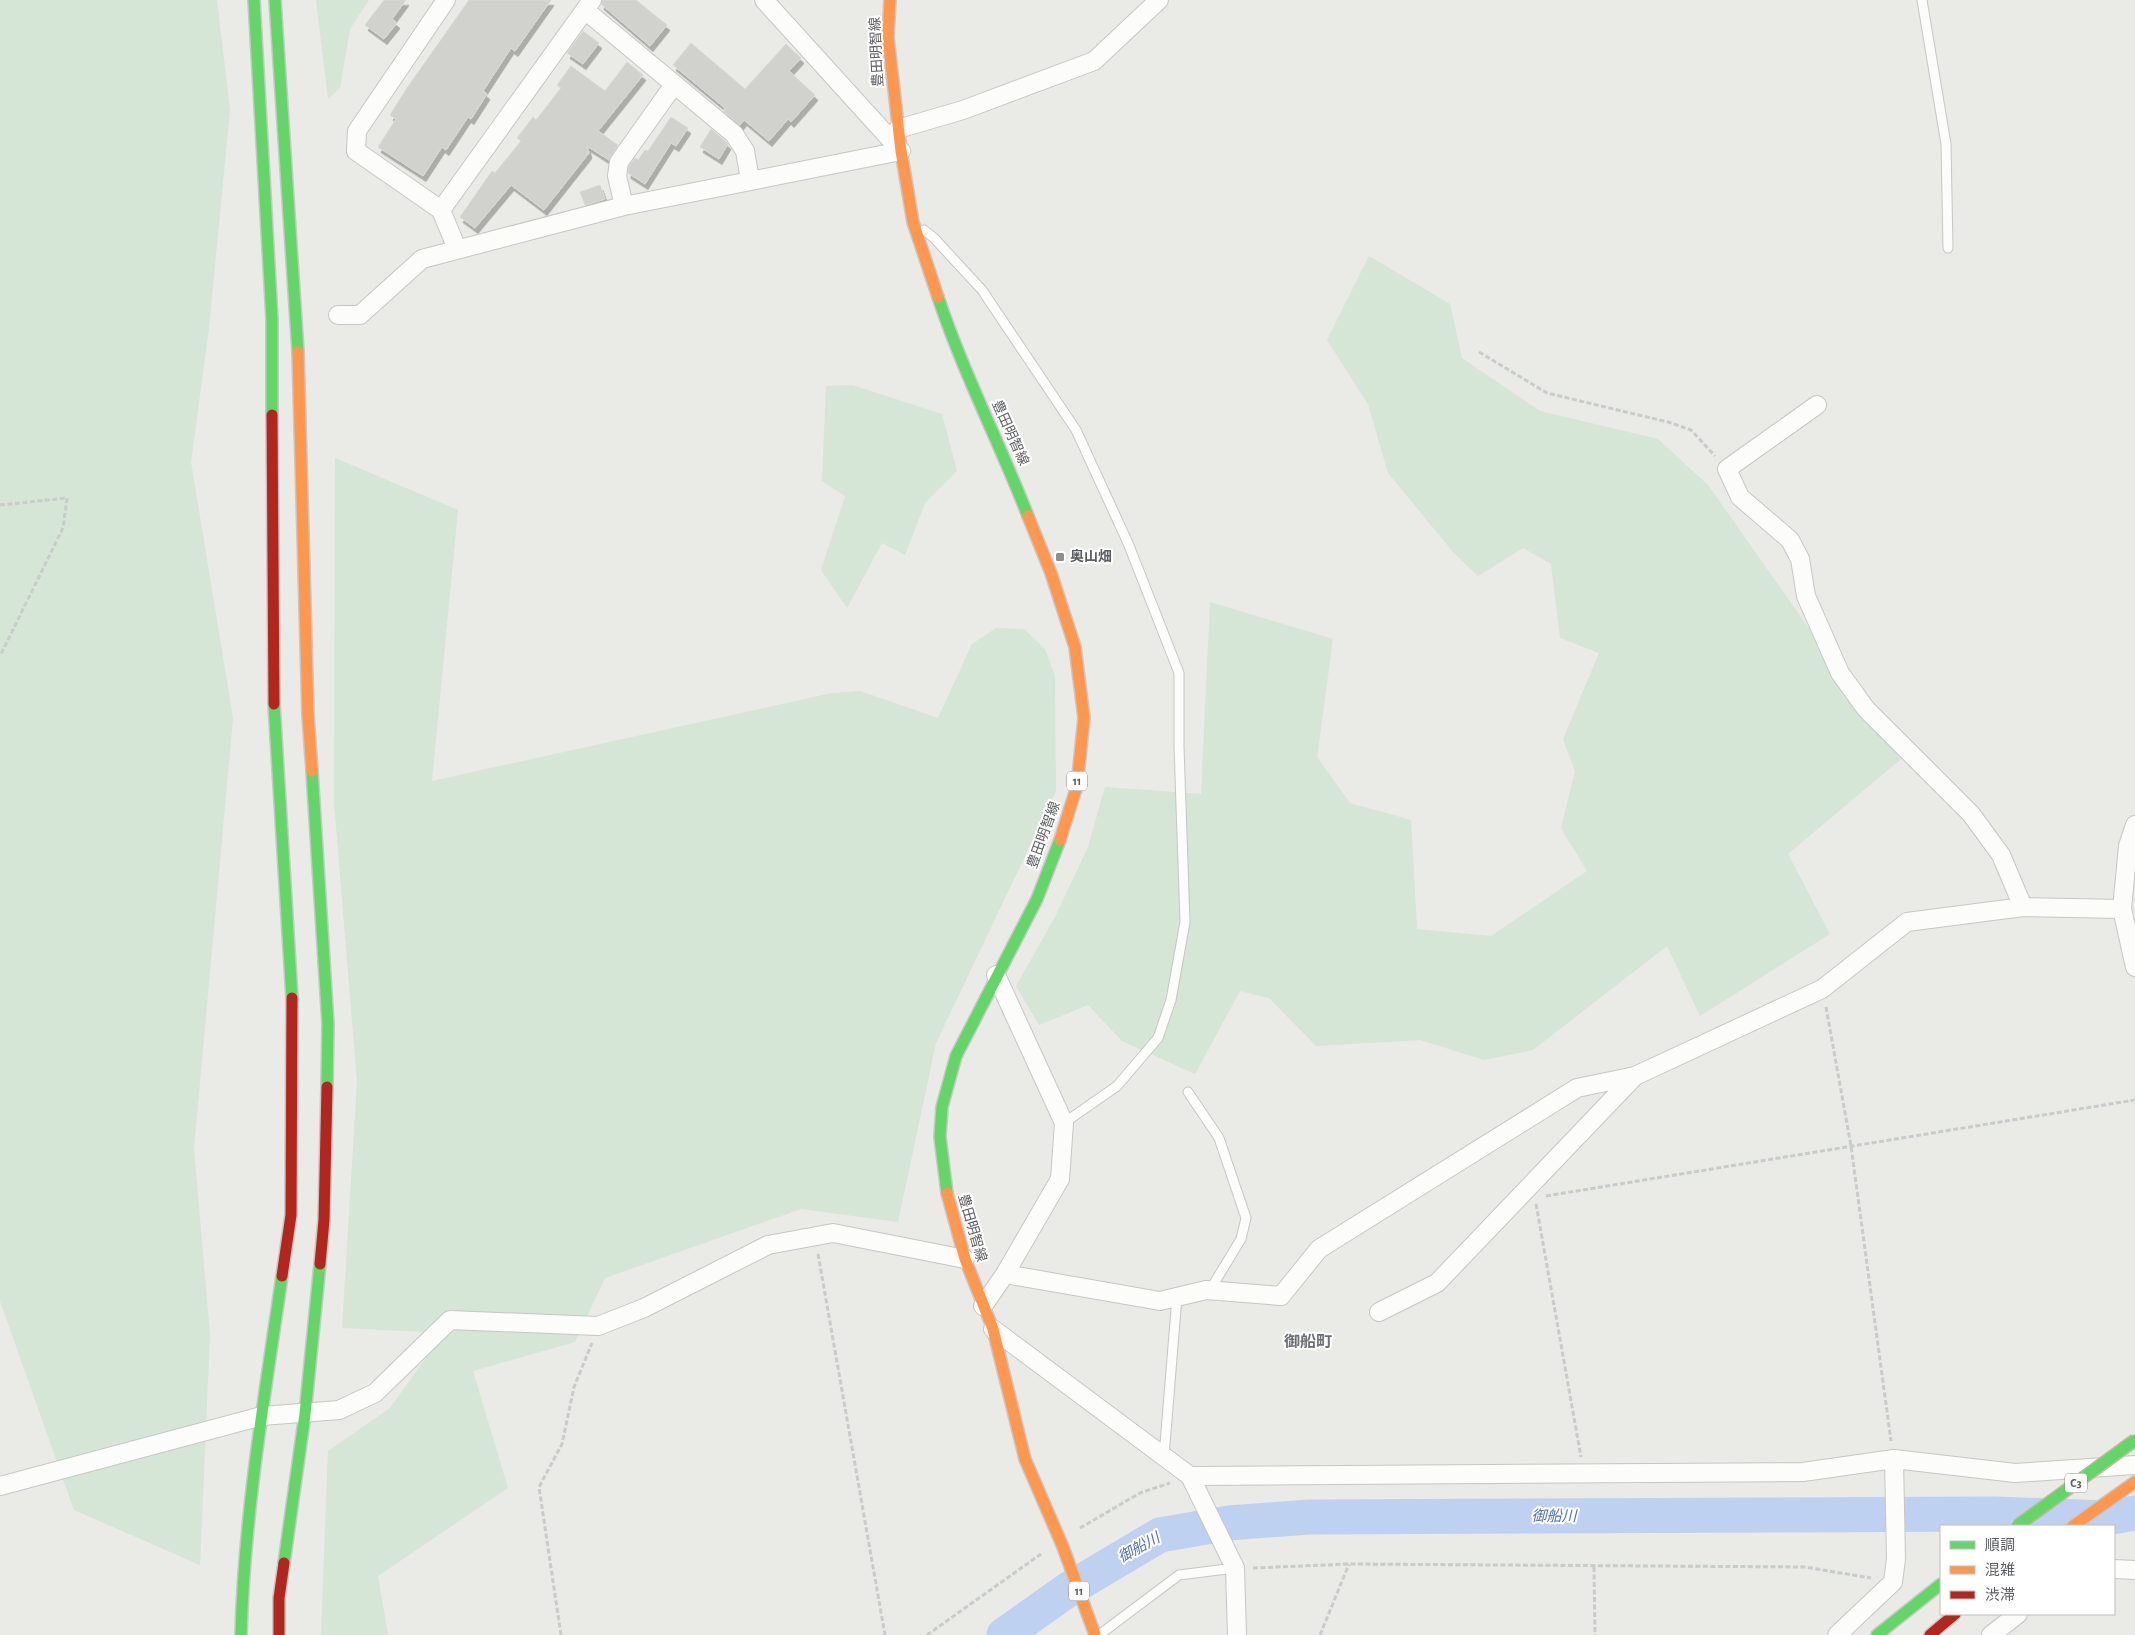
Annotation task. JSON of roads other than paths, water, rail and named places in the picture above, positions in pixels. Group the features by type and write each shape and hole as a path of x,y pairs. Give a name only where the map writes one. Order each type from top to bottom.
{"main road":[{"path":"242,1635 242,1595 262,1416 291,1214 293,1018 274,716 272,319 254,0"},
{"path":"275,0 297,320 308,715 328,1024 324,1220 304,1414 279,1598 279,1635"},
{"name":"豊田明智線","path":"890,0 888,37 901,152 913,222 954,346 1005,457 1051,573 1075,647 1084,718 1077,786 1061,837 1037,899 996,975 956,1056 942,1107 940,1136 948,1204 965,1259 992,1329 1025,1459 1063,1547 1097,1635"},
{"name":"C3","path":"2018,1525 2135,1440"},
{"name":"C3","path":"2073,1525 2135,1482"},
{"path":"1877,1635 1940,1585"},
{"path":"1930,1635 1954,1615"}],"street":[{"path":"446,0 357,131 356,151 441,210 457,249"},
{"path":"764,0 901,152"},
{"path":"898,129 963,110 1094,61 1159,0"},
{"path":"441,210 588,5 673,86 734,134 745,151 750,180"},
{"path":"624,206 617,176 619,162 673,86"},
{"path":"338,315 360,315 422,259 624,206 901,152"},
{"path":"1817,404 1727,469 1740,497 1790,540 1800,559 1806,596 1840,673 1866,709 1972,814 2001,855 2023,907"},
{"path":"2135,825 2128,846 2122,909 2135,967"},
{"path":"1005,1274 1160,1301 1210,1290 1280,1296 1319,1249 1577,1088 1635,1076 1822,989 1907,922 2023,907 2122,909"},
{"path":"983,1306 1005,1274 1060,1179 1064,1123 996,975"},
{"path":"1379,1312 1437,1283 1635,1076"},
{"path":"0,1486 262,1416 339,1410 375,1393 450,1320 598,1326 644,1308 768,1245 833,1233 965,1259"},
{"path":"992,1329 1190,1476 1233,1563 1237,1635"},
{"path":"1190,1476 1803,1472 1894,1466 2014,1473 2135,1465"},
{"path":"1843,1633 1893,1582 1896,1559 1894,1466"},
{"path":"2115,1569 2135,1570"},
{"path":"1991,1635 2017,1615"}],"lane":[{"path":"1922,0 1946,144 1948,248"},
{"path":"913,222 934,238 982,290 1076,430 1128,543 1179,672 1179,747 1186,922 1172,1000 1158,1038 1117,1086 1064,1123"},
{"path":"1188,1092 1219,1138 1236,1181 1246,1218 1241,1239 1210,1290"},
{"path":"1164,1457 1177,1297"},
{"path":"1097,1635 1179,1575 1233,1563"}],"waterway":[{"name":"御船川","path":"1004,1635 1069,1589 1160,1535 1229,1523 1310,1517 1994,1514 2106,1518 2135,1513"}],"place":[{"name":"奥山畑","path":"1060,557"}],"district":[{"name":"御船町","path":"1308,1342"}]}
